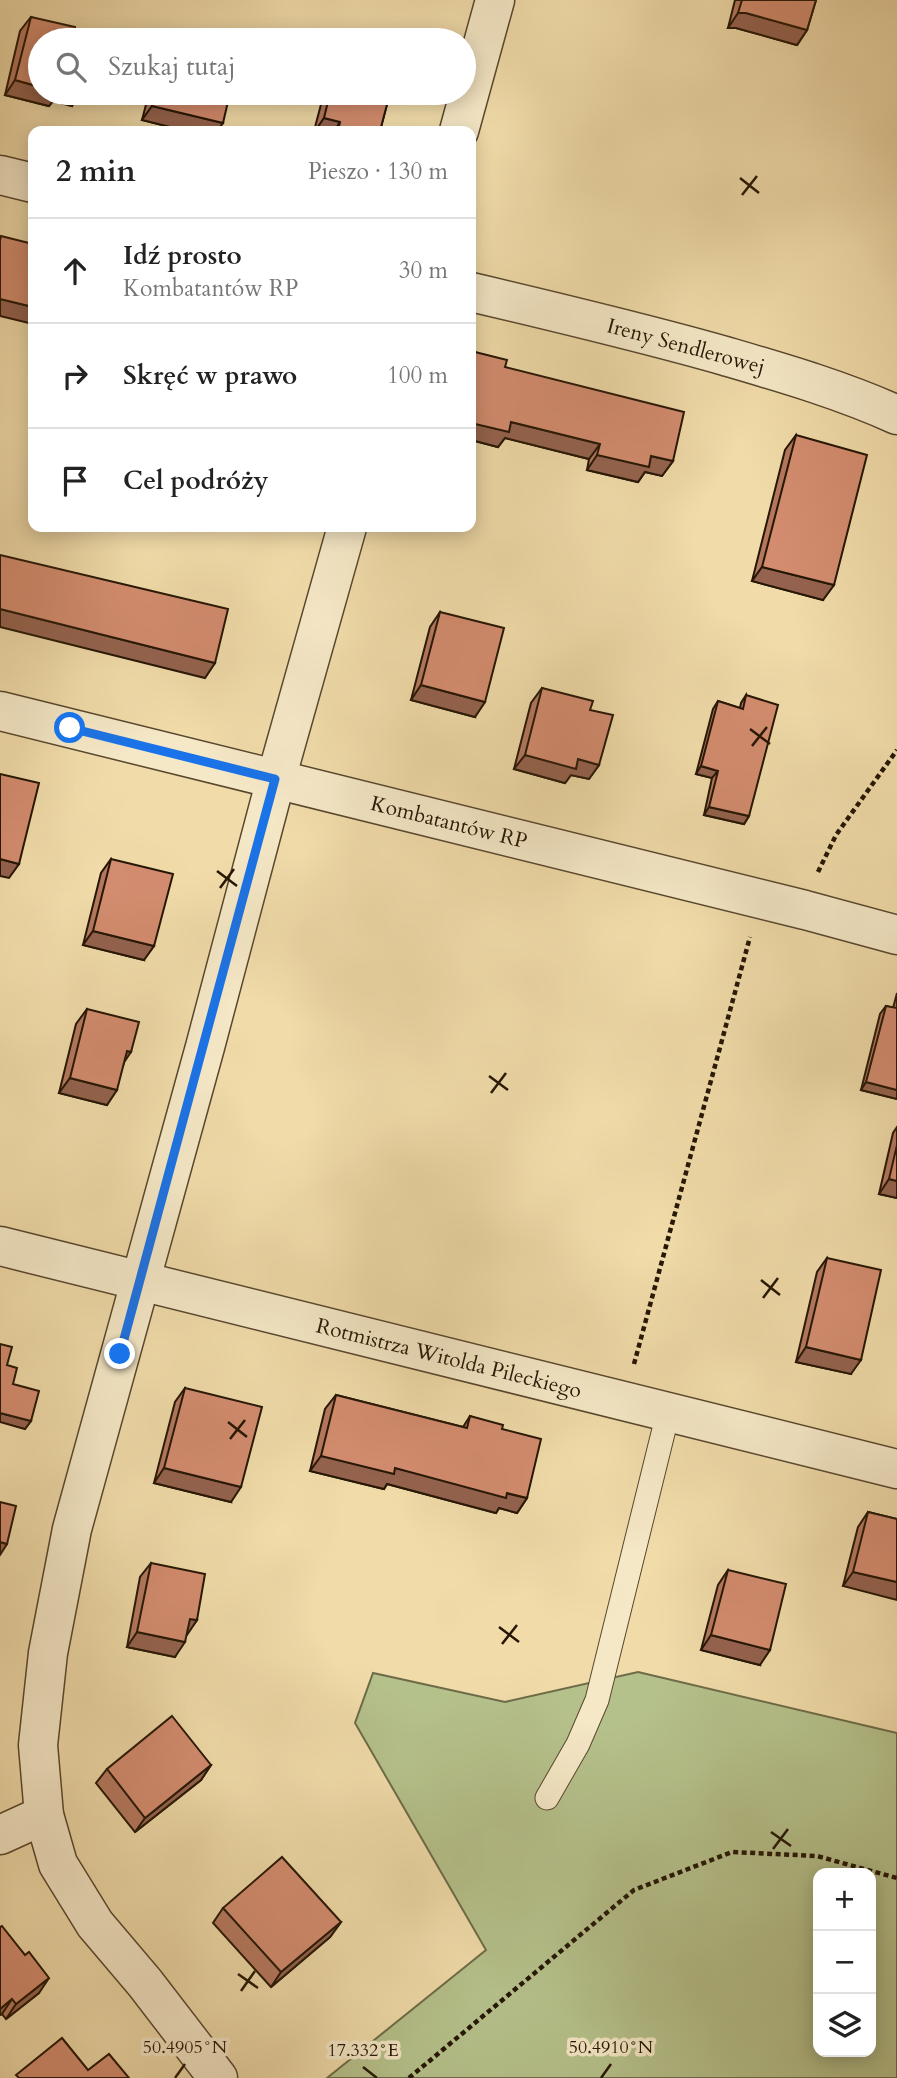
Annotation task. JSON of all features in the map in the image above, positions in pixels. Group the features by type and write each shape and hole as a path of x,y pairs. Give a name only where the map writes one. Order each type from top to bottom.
{"street":[{"path":"476,69 495,0"},
{"path":"460,126 466,105"},
{"path":"0,175 28,182"},
{"name":"Ireny Sendlerowej","path":"476,293 768,368 867,401 897,415"},
{"path":"218,2078 145,1983 95,1924 58,1864 44,1815 38,1745 48,1653 72,1529 275,779 346,532"},
{"name":"Kombatantów RP","path":"0,711 806,910 897,935"},
{"name":"Rotmistrza Witolda Pileckiego","path":"0,1246 897,1469"},
{"path":"0,1835 44,1815"}],"lane":[{"path":"547,1798 578,1744 597,1700 668,1413"}],"path":[{"path":"806,910 821,864 836,835 897,750"},
{"path":"623,1401 743,967 759,899"},
{"path":"409,2078 634,1890 732,1852 817,1856 897,1878"}],"green space":[{"path":"638,1672 897,1733 897,2078 327,2078 486,1950 355,1723 373,1673 505,1702"}],"building":[{"path":"742,0 816,0 807,30 738,13"},
{"path":"31,17 75,27 75,28 28,28"},
{"path":"28,29 28,84 15,80"},
{"path":"152,105 227,105 223,123"},
{"path":"327,105 387,105 381,126 339,126 340,122 324,118"},
{"path":"1,236 28,243 28,306 0,299"},
{"path":"476,352 507,360 505,367 684,412 673,461 651,456 649,467 597,455 600,444 511,422 509,432 476,424"},
{"path":"796,435 867,455 834,585 762,567"},
{"path":"0,555 228,609 215,663 0,609"},
{"path":"440,612 504,628 485,702 421,685"},
{"path":"542,688 593,701 590,710 613,715 599,765 578,759 576,769 525,755"},
{"path":"746,695 778,705 749,816 709,807 718,771 701,766 718,701 743,709"},
{"path":"0,774 39,783 19,864 0,859"},
{"path":"111,859 173,874 154,946 93,931"},
{"path":"886,1006 897,1008 897,1090 866,1082"},
{"path":"87,1009 139,1022 131,1052 127,1051 117,1090 70,1078"},
{"path":"897,1145 897,1181 889,1179"},
{"path":"827,1258 881,1270 861,1360 806,1347"},
{"path":"0,1344 12,1347 7,1365 17,1368 13,1384 39,1391 31,1421 0,1413"},
{"path":"185,1388 262,1407 241,1487 164,1468"},
{"path":"336,1395 467,1428 470,1416 503,1425 502,1429 541,1439 527,1498 507,1493 506,1498 395,1468 394,1474 321,1456"},
{"path":"0,1502 16,1506 7,1544 0,1542"},
{"path":"868,1512 897,1519 897,1582 853,1572"},
{"path":"151,1563 205,1574 197,1620 190,1619 185,1642 137,1632"},
{"path":"728,1570 786,1584 770,1650 711,1635"},
{"path":"172,1716 211,1765 145,1818 107,1769"},
{"path":"282,1857 341,1922 281,1972 223,1908"},
{"path":"2,1926 25,1955 29,1952 49,1978 16,2004 12,1999 0,2009 0,1927"},
{"path":"62,2038 88,2070 109,2054 129,2078 19,2078 16,2075"}],"route":[{"path":"70,728 275,779 205,1047 120,1354"}]}
